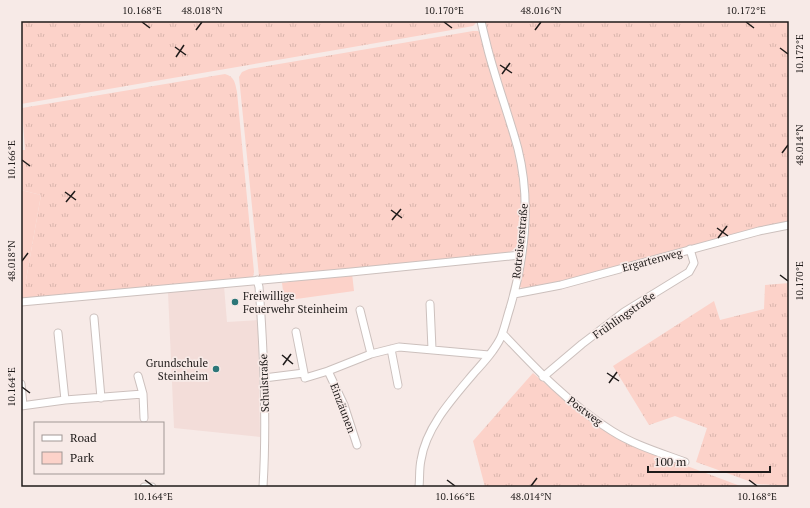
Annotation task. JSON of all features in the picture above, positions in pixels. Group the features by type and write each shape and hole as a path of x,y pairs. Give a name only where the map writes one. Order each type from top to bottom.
{"street":[{"name":"Rotreiserstraße","path":"419,487 421,459 437,421 453,398 497,346 514,294 521,255 525,204 522,166 481,21"},
{"name":"Ergartenweg","path":"514,294 561,284 759,231 789,225"},
{"name":"Frühlingstraße","path":"544,377 582,344 624,312 689,272 694,263 690,250"},
{"path":"21,302 521,255"},
{"name":"Schulstraße","path":"257,280 259,287 264,378 265,456 263,487"},
{"path":"430,304 432,349"},
{"path":"360,310 371,354"},
{"path":"94,318 101,398"},
{"path":"296,332 304,373"},
{"path":"58,333 65,400"},
{"name":"Postweg","path":"502,334 544,377 572,402 613,432 628,440 685,462"},
{"name":"Einzäunen","path":"264,378 304,373 305,378 328,372 371,354 398,347 489,355"},
{"path":"391,349 398,385"},
{"name":"Einzäunen","path":"328,372 344,405 357,445"},
{"path":"138,376 143,394 144,418"},
{"path":"21,384 22,406 65,400 143,394"},
{"path":"144,487 152,487"}],"shaded area":[{"name":"Grundschule Steinheim","path":"224,286 227,322 258,320 260,437 174,428 168,292"}],"green space":[{"path":"21,21 478,21 473,26 446,31 21,104"},
{"path":"485,21 789,21 789,222 563,282 525,289 520,287 528,205"},
{"path":"478,31 480,33 515,157 520,189 521,224 520,238 515,249 506,253 384,266 259,276 239,77 242,72 249,69"},
{"path":"225,74 233,79 237,92 254,272 253,277 21,300 41,195 21,190 21,150 25,150 22,108"},
{"path":"21,190 41,195 24,290 21,295"},
{"path":"352,273 354,291 289,300 284,298 282,283"},
{"path":"789,283 789,486 757,484 696,462 707,428 675,416 649,425 613,366 714,301 720,320 764,309 765,285"},
{"path":"533,373 591,421 671,460 743,487 485,487 473,441"}],"place":[{"name":"Freiwillige Feuerwehr Steinheim","path":"235,302"},
{"name":"Grundschule Steinheim","path":"216,369"}]}
